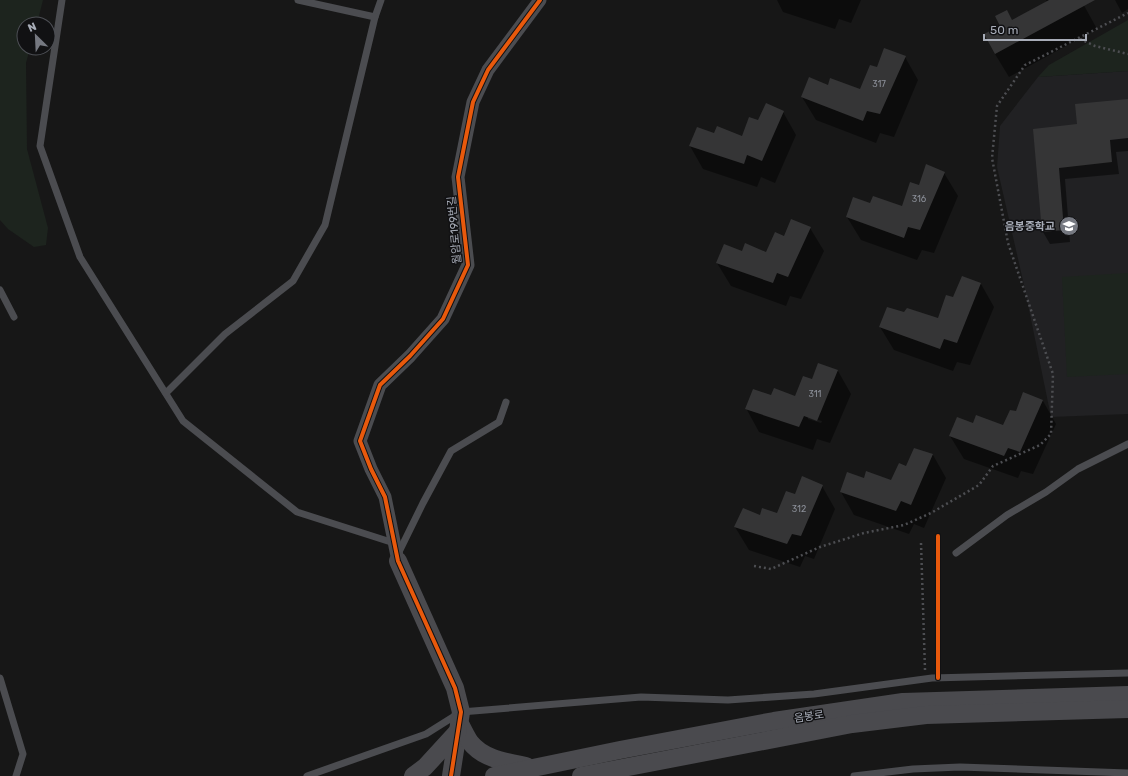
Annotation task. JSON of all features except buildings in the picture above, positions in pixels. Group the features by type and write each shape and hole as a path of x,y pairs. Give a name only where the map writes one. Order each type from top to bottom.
{"main road":[{"path":"396,553 455,688 462,776"},
{"name":"음봉로","path":"494,776 774,721 903,702 1128,695"},
{"name":"음봉로","path":"581,776 852,724 926,715 1128,709"},
{"path":"459,727 471,743 486,756 503,762 537,767"},
{"path":"413,776 425,767 459,727"},
{"path":"451,776 459,727"}],"street":[{"name":"월암로199번길","path":"396,553 385,497 371,470 360,441 380,385 410,356 442,319 468,265 458,176 473,102 488,70 540,0"}],"lane":[{"path":"62,0 40,146 80,257 183,421 297,512 396,553 450,451 499,422 506,402"},
{"path":"298,0 375,17"},
{"path":"166,393 225,334 293,281 325,225 380,0"},
{"path":"0,290 14,317"},
{"path":"956,553 1007,515 1046,492 1078,469 1128,444"},
{"path":"307,776 426,734 459,727 641,697 728,700 806,694 925,679 1038,674 1128,673"},
{"path":"0,678 23,754 16,776"},
{"path":"854,776 913,769 960,767 1128,773"}],"path":[{"path":"754,566 771,569 820,547 864,533 904,525 918,519 979,485 993,466 1040,445 1051,434 1053,374 1008,243 992,158 997,106 1025,65 1080,39 1128,13"},
{"path":"1080,39 1095,46 1126,53 1128,50"},
{"path":"921,543 925,679"}],"shaded area":[{"path":"0,0 43,0 39,16 16,16 16,56 28,56 26,63 27,149 48,228 46,245 34,247 8,229 0,220"},
{"path":"1128,20 1128,71 1038,77 1049,65"},
{"name":"음봉중학교","path":"1128,71 1128,414 1051,417 1024,285 997,167 1000,126 1038,77"},
{"path":"1128,273 1128,374 1067,377 1062,277"}],"cycle path":[{"path":"451,776 461,712 455,688 398,561 385,497 371,469 360,441 380,385 410,356 443,319 468,265 458,177 473,102 488,70 540,0"},
{"path":"938,536 938,678"}],"place":[{"name":"음봉중학교","path":"1069,226"}]}
